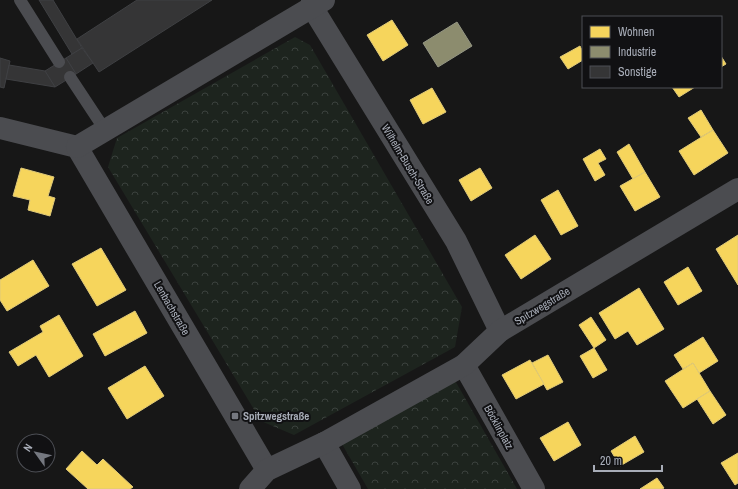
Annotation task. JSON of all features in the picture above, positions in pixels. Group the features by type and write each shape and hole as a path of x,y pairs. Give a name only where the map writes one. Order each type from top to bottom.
{"street":[{"path":"0,128 77,147 316,2"},
{"name":"Wilhelm-Busch-Straße","path":"316,2 456,241 500,331"},
{"name":"Lenbachstraße","path":"77,147 267,470"},
{"name":"Spitzwegstraße","path":"250,489 267,470 324,443 464,365 500,331 738,189"},
{"name":"Böcklinplatz","path":"464,365 534,489"},
{"path":"324,443 350,489"}],"lane":[{"path":"20,0 60,62"},
{"path":"70,77 105,130"}],"green space":[{"path":"295,37 310,45 462,307 455,347 294,435 261,421 108,167 117,138"},
{"path":"453,377 517,489 368,489 342,444"}],"building: Wohnen":[{"path":"392,20 408,45 383,61 367,35"},
{"path":"580,46 582,50 582,61 568,69 560,57"},
{"path":"722,58 726,64 722,66"},
{"path":"432,88 446,112 423,124 410,100"},
{"path":"673,88 693,88 679,97"},
{"path":"701,110 713,130 701,137 688,118"},
{"path":"713,130 728,153 694,175 679,151"},
{"path":"629,144 645,172 633,179 617,152"},
{"path":"600,149 606,159 598,163 605,175 595,181 583,159"},
{"path":"21,168 54,177 48,196 55,198 50,216 28,210 30,200 13,196"},
{"path":"480,168 492,188 471,201 459,180"},
{"path":"645,172 660,197 635,211 620,186"},
{"path":"558,190 578,226 561,235 541,200"},
{"path":"535,235 551,259 521,279 505,255"},
{"path":"738,235 738,285 716,249"},
{"path":"101,248 126,290 97,306 72,264"},
{"path":"33,260 49,286 7,311 0,300 0,280"},
{"path":"688,267 702,291 678,305 664,282"},
{"path":"639,288 664,329 637,345 628,331 615,339 599,313"},
{"path":"135,311 147,333 105,356 93,334"},
{"path":"59,315 83,356 49,377 36,355 18,366 9,352 43,332 40,326"},
{"path":"591,317 606,340 594,348 579,325"},
{"path":"703,337 718,361 699,373 693,363 683,369 674,355"},
{"path":"594,348 607,370 593,378 580,356"},
{"path":"548,355 563,382 547,390 532,363"},
{"path":"530,360 544,384 516,399 502,375"},
{"path":"693,363 710,391 683,408 665,381"},
{"path":"145,366 164,396 127,419 108,388"},
{"path":"710,391 726,415 713,424 697,399"},
{"path":"568,422 581,445 554,461 540,438"},
{"path":"635,436 644,452 620,466 611,451"},
{"path":"82,451 97,465 103,459 133,487 130,489 88,489 66,469"},
{"path":"738,453 738,483 735,485 721,463"},
{"path":"657,478 664,488 640,489"}],"building: Industrie":[{"path":"457,22 472,46 438,67 423,43"}],"building: Sonstige":[{"path":"39,0 53,0 82,48 72,54"},
{"path":"137,0 212,0 99,72 77,39"},
{"path":"82,48 93,63 76,74 66,58"},
{"path":"0,58 10,61 4,88 0,87"},
{"path":"66,58 76,74 55,87 45,71"},
{"path":"9,65 45,71 55,87 6,79"}],"place":[{"name":"Spitzwegstraße","path":"235,416"}]}
